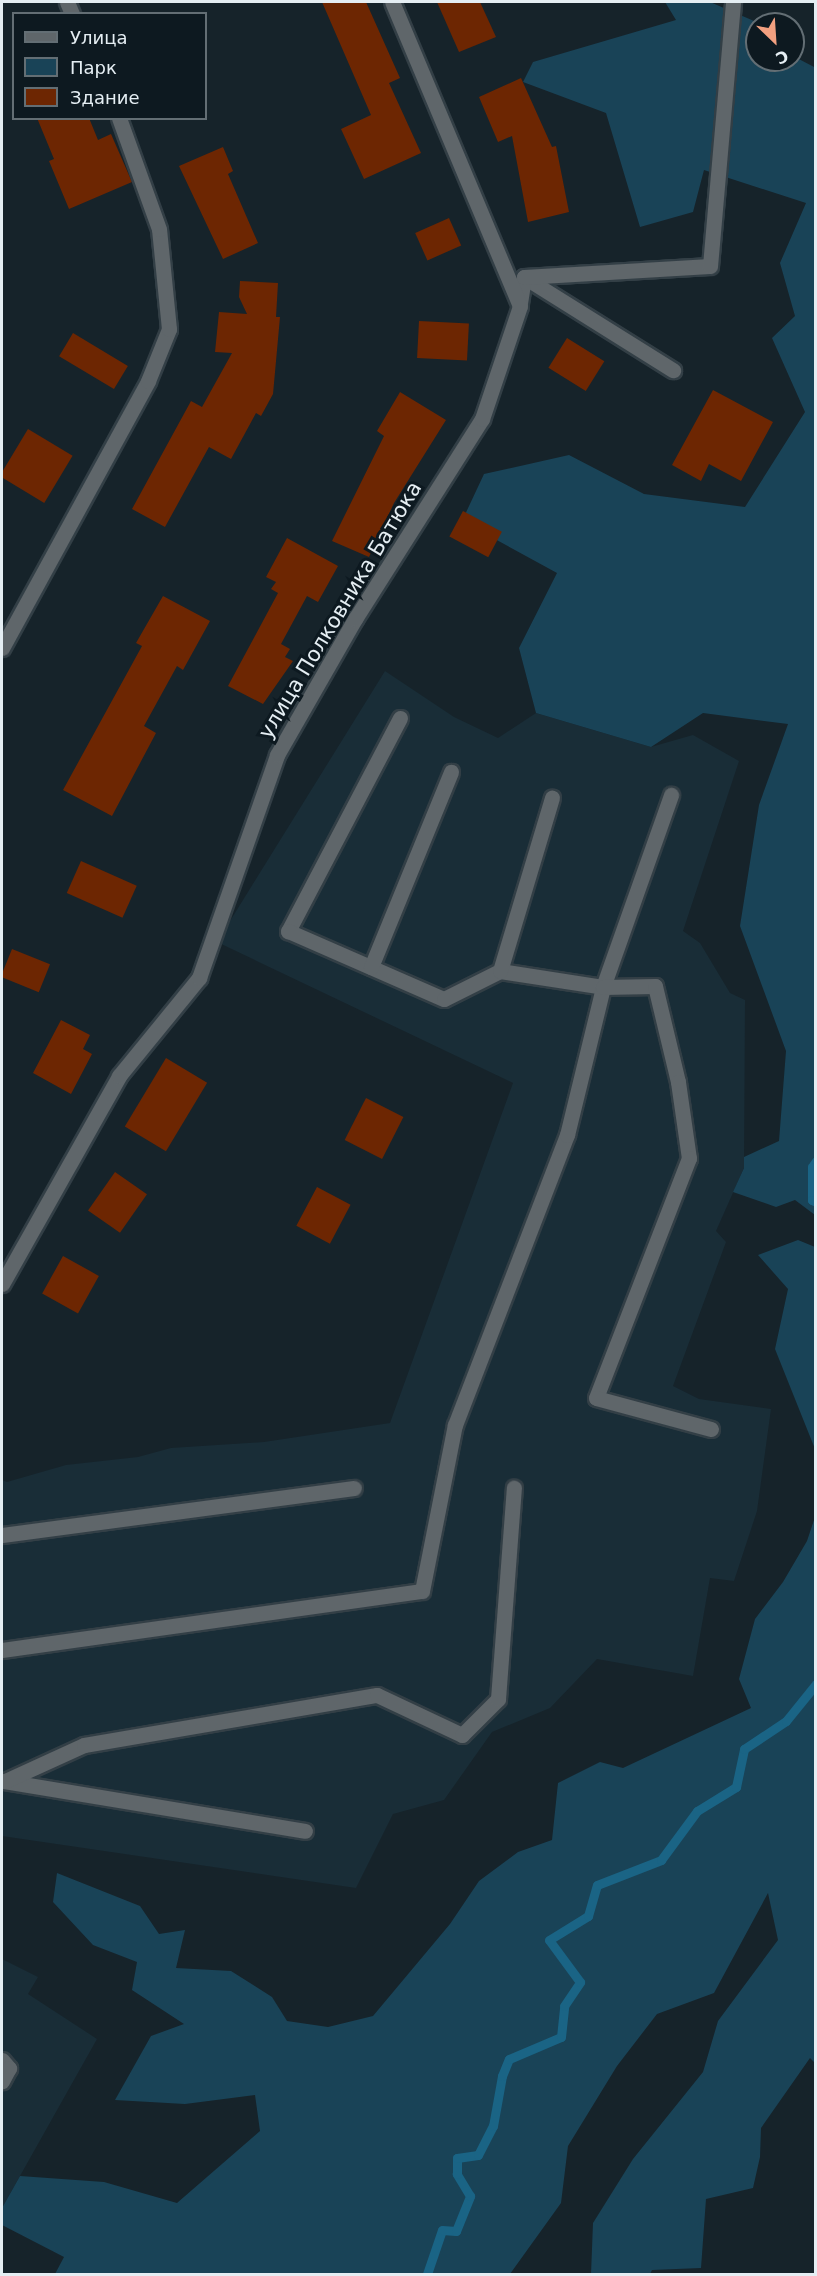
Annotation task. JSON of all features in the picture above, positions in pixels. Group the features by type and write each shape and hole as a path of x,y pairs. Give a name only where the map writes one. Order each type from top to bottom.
{"street":[{"path":"392,2 520,306"},
{"path":"524,277 710,266 733,2"},
{"path":"2,648 142,391 168,329 159,229 120,120"},
{"path":"524,277 673,370"},
{"name":"улица Полковника Батюка","path":"2,1284 119,1076 199,978 277,755 355,619 482,419 520,306 524,277"},
{"path":"400,718 288,931 444,999 500,971 603,987 655,986 678,1082 689,1158 596,1398 711,1429"},
{"path":"370,967 451,772"},
{"path":"2,1650 422,1591 455,1425 567,1135 603,987 671,795"},
{"path":"500,971 552,798"},
{"path":"2,1535 354,1488"},
{"path":"3,1781 84,1745 377,1695 462,1735 498,1699 514,1488"},
{"path":"3,1781 305,1831"},
{"path":"2,2060 9,2068 2,2080"}],"shaded area":[{"path":"385,671 454,717 498,738 536,713 651,747 693,735 739,761 683,931 700,943 730,993 745,1000 744,1168 716,1231 726,1242 673,1386 699,1399 771,1409 757,1511 734,1581 710,1578 693,1676 597,1659 550,1708 492,1732 444,1800 393,1814 356,1888 2,1836 2,1480 7,1482 66,1465 138,1457 171,1448 264,1442 390,1423 513,1083 217,942"},
{"path":"2,1959 38,1977 28,1994 97,2039 2,2208"}],"green space":[{"path":"665,2 710,2 745,17 745,72 805,72 805,62 816,68 815,1215 795,1200 776,1207 733,1192 744,1168 744,1157 779,1141 786,1051 740,926 759,805 788,724 703,713 651,747 536,713 519,648 557,573 462,521 484,474 569,455 644,494 745,507 805,412 772,338 795,316 780,263 806,203 704,170 693,212 640,227 606,113 523,82 533,62 676,20"},
{"path":"798,1240 815,1247 815,1449 775,1349 788,1289 758,1255"},
{"path":"815,1517 815,2063 810,2058 761,2128 760,2157 753,2188 706,2199 701,2268 652,2270 650,2274 591,2274 593,2223 633,2159 703,2072 718,2021 778,1940 768,1893 714,1993 657,2014 617,2066 568,2146 561,2203 510,2274 55,2274 64,2257 2,2225 2,2208 20,2176 104,2182 177,2203 260,2131 255,2095 185,2104 115,2100 151,2036 184,2024 132,1990 137,1962 93,1945 53,1902 57,1873 140,1906 159,1934 185,1930 176,1968 231,1971 272,1997 287,2021 328,2027 373,2016 450,1924 479,1881 518,1852 552,1840 558,1783 600,1762 623,1768 751,1708 739,1679 755,1619 783,1582 807,1541"}],"building":[{"path":"322,2 366,2 400,78 389,83 421,153 364,179 341,129 371,115"},
{"path":"437,2 480,2 496,37 459,52"},
{"path":"521,78 552,147 556,146 569,212 528,222 512,136 498,142 479,97"},
{"path":"38,120 90,120 98,140 111,134 132,182 69,209 49,161 54,159"},
{"path":"223,147 233,171 228,174 258,243 223,259 179,166"},
{"path":"449,218 461,245 427,260 415,233"},
{"path":"240,281 278,283 276,317 280,317 273,394 261,416 256,413 231,459 209,447 165,527 132,509 191,401 202,407 232,353 215,352 219,312 247,314 239,297"},
{"path":"419,321 469,324 467,361 417,358"},
{"path":"73,333 128,366 114,389 59,356"},
{"path":"567,338 604,361 586,391 548,368"},
{"path":"713,390 773,422 741,481 709,464 701,481 672,465"},
{"path":"400,392 446,420 394,503 369,557 332,541 384,436 377,431"},
{"path":"28,429 73,456 44,503 2,478 2,472"},
{"path":"463,511 502,532 488,557 449,537"},
{"path":"287,538 338,566 318,602 307,596 281,644 290,649 285,657 293,661 263,704 228,686 278,593 271,589 276,582 266,577"},
{"path":"163,596 210,621 183,670 177,666 144,726 156,733 112,816 63,790 142,646 136,643"},
{"path":"81,861 137,886 122,918 67,893"},
{"path":"12,949 50,964 39,992 2,977"},
{"path":"61,1020 90,1035 83,1049 92,1054 71,1094 33,1073"},
{"path":"166,1058 207,1083 166,1151 125,1127"},
{"path":"366,1098 403,1117 382,1159 345,1140"},
{"path":"115,1172 147,1194 120,1233 88,1211"},
{"path":"317,1187 351,1205 330,1244 296,1226"},
{"path":"63,1256 99,1276 78,1313 42,1294"}],"waterway":[{"path":"816,1161 812,1167 812,1200 816,1202"},
{"path":"427,2274 442,2230 456,2231 470,2196 457,2174 457,2158 478,2155 493,2126 502,2076 509,2059 561,2037 564,2006 580,1982 549,1940 588,1916 597,1885 661,1860 697,1811 736,1787 744,1749 786,1721 816,1684"}]}
